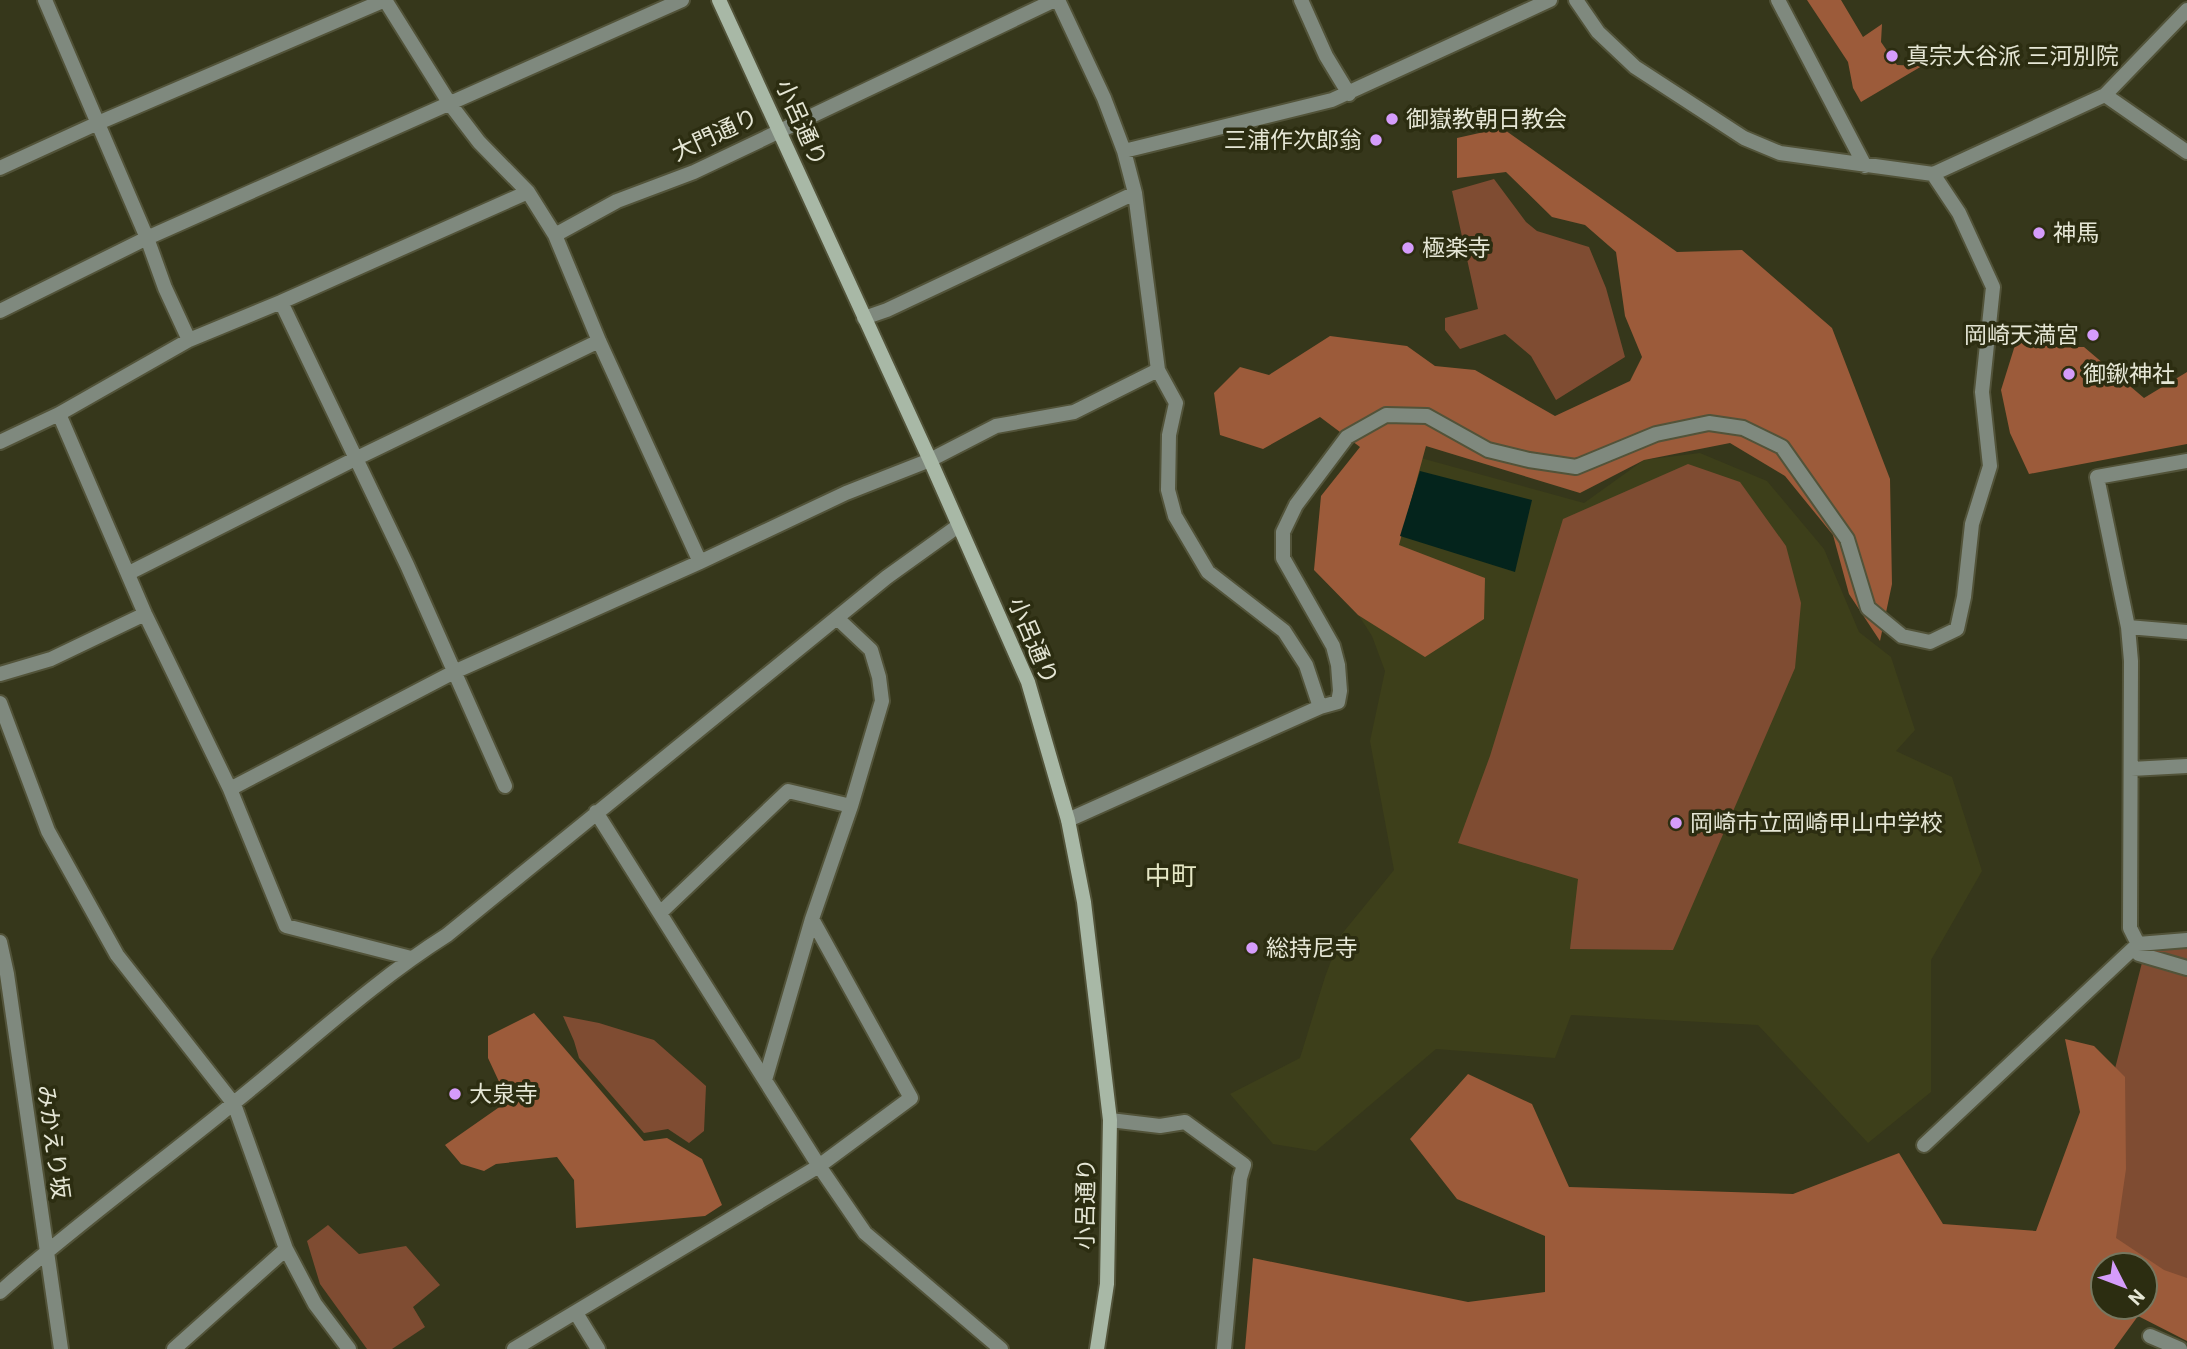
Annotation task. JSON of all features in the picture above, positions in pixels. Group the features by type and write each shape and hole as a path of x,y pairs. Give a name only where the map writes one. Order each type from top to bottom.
{"street":[{"path":"45,0 189,340"},
{"path":"0,168 385,0 450,104 479,142 528,191 555,235 598,341 700,562"},
{"path":"0,311 147,238 682,0"},
{"name":"小呂通り","path":"719,0 1028,681 1068,820 1084,902 1110,1120 1107,1284 1097,1349"},
{"path":"1056,0 1104,98 1124,151 1135,193 1158,370 1176,403 1169,435 1168,490 1175,516 1208,572 1284,631 1306,665 1320,707"},
{"name":"大門通り","path":"555,235 617,201 694,172 1056,0"},
{"path":"1301,0 1326,56 1349,94"},
{"path":"1124,151 1349,94 1550,0"},
{"path":"1576,0 1598,32 1635,67 1744,138 1780,153 1933,174 2105,95 2187,10"},
{"path":"1778,0 1865,166"},
{"path":"2105,95 2187,152"},
{"path":"1068,820 1320,707 1338,702 1338,665 1333,646 1283,558 1283,531 1296,505 1347,438 1386,415 1427,416 1488,450 1576,467 1656,434 1709,423 1743,428 1782,447 1847,538 1868,608 1902,636 1930,642 1957,629 1964,597 1972,524 1990,466 1982,392 1993,287 1959,213 1933,174"},
{"path":"0,442 59,414 189,340 281,302 528,191"},
{"path":"864,318 887,310 1135,193"},
{"path":"281,302 407,565 505,786"},
{"path":"129,573 598,341"},
{"path":"230,789 453,672 700,562 846,493 930,460 996,426 1074,412 1158,370"},
{"path":"59,414 145,614 230,789 286,926 411,958"},
{"path":"2187,461 2097,477 2128,627 2131,661 2130,928 2138,944 2139,954 2187,968"},
{"path":"0,1292 46,1251 234,1104 411,958 447,935 596,811 837,618 958,526"},
{"path":"0,674 51,659 145,614"},
{"path":"765,1080 812,919 851,806 882,701 879,677 871,650 837,618"},
{"path":"2128,627 2187,632"},
{"path":"0,703 48,831 117,955 234,1104 286,1249 315,1304 349,1349"},
{"path":"2131,769 2187,766"},
{"path":"660,913 788,791 851,806"},
{"path":"596,811 865,1233 1001,1349"},
{"path":"514,1349 820,1166 911,1098 812,919"},
{"path":"1924,1145 2138,944 2187,940"},
{"name":"みかえり坂","path":"0,942 61,1349"},
{"path":"1110,1120 1160,1126 1185,1122 1244,1166 1240,1178 1224,1349"},
{"path":"174,1349 286,1249"},
{"path":"576,1313 598,1349"},
{"path":"2158,1349 2150,1336 2180,1349"}],"shaded area":[{"path":"1807,0 1841,0 1863,37 1882,24 1881,42 1897,65 1922,66 1861,102 1853,88 1848,62"},
{"path":"1502,128 1677,252 1742,250 1832,328 1890,479 1892,584 1880,641 1849,594 1833,535 1785,476 1730,443 1644,460 1580,493 1426,446 1399,545 1485,578 1484,619 1425,657 1358,615 1314,570 1321,496 1360,447 1320,417 1263,449 1220,435 1214,393 1240,367 1269,375 1330,336 1407,346 1435,366 1475,370 1555,416 1630,381 1642,357 1625,316 1616,252 1585,225 1552,217 1506,172 1457,178 1457,138"},
{"path":"1494,179 1526,222 1537,231 1589,247 1606,288 1625,357 1556,400 1531,356 1505,334 1460,349 1445,330 1445,318 1478,309 1452,191"},
{"path":"2016,342 2084,347 2144,398 2187,372 2187,444 2029,474 2010,433 2001,390"},
{"name":"岡崎市立岡崎甲山中学校","path":"1700,453 1767,481 1824,549 1859,632 1891,657 1915,730 1896,751 1952,777 1982,871 1931,960 1931,1092 1868,1143 1758,1025 1571,1015 1555,1058 1436,1049 1316,1151 1273,1144 1230,1094 1300,1058 1341,935 1394,870 1370,741 1385,671 1372,636 1322,559 1410,455 1584,503 1644,460"},
{"path":"1688,464 1740,482 1786,546 1801,603 1795,668 1673,950 1570,949 1578,879 1458,843 1490,756 1563,519"},
{"path":"2146,947 2187,948 2187,1332 2159,1287 2159,1251 2089,1251 2089,1260 2068,1253"},
{"path":"534,1013 644,1141 667,1138 702,1159 722,1205 705,1216 576,1228 574,1180 557,1157 496,1164 484,1171 461,1164 445,1145 508,1101 488,1058 488,1036"},
{"path":"563,1016 599,1023 654,1040 706,1086 704,1131 689,1143 668,1129 644,1133 579,1058"},
{"path":"2065,1039 2094,1046 2125,1077 2126,1169 2116,1238 2136,1251 2089,1251 2089,1321 2134,1321 2114,1349 1245,1349 1253,1258 1468,1302 1545,1292 1545,1236 1457,1199 1410,1139 1468,1074 1532,1104 1569,1187 1793,1194 1899,1153 1943,1224 2036,1231 2080,1112"},
{"path":"328,1225 359,1254 406,1246 440,1285 413,1307 425,1327 392,1349 367,1349 320,1284 307,1241"},
{"path":"2159,1267 2187,1278 2187,1341 2148,1321 2159,1321"}],"water":[{"path":"1420,471 1532,500 1515,572 1400,536"}],"place":[{"name":"真宗大谷派 三河別院","path":"1892,56"},
{"name":"御嶽教朝日教会","path":"1392,119"},
{"name":"三浦作次郎翁","path":"1376,140"},
{"name":"神馬","path":"2039,233"},
{"name":"極楽寺","path":"1408,248"},
{"name":"岡崎天満宮","path":"2093,335"},
{"name":"御鍬神社","path":"2069,374"},
{"name":"岡崎市立岡崎甲山中学校","path":"1676,823"},
{"name":"総持尼寺","path":"1252,948"},
{"name":"大泉寺","path":"455,1094"}],"district":[{"name":"中町","path":"1171,876"}]}
